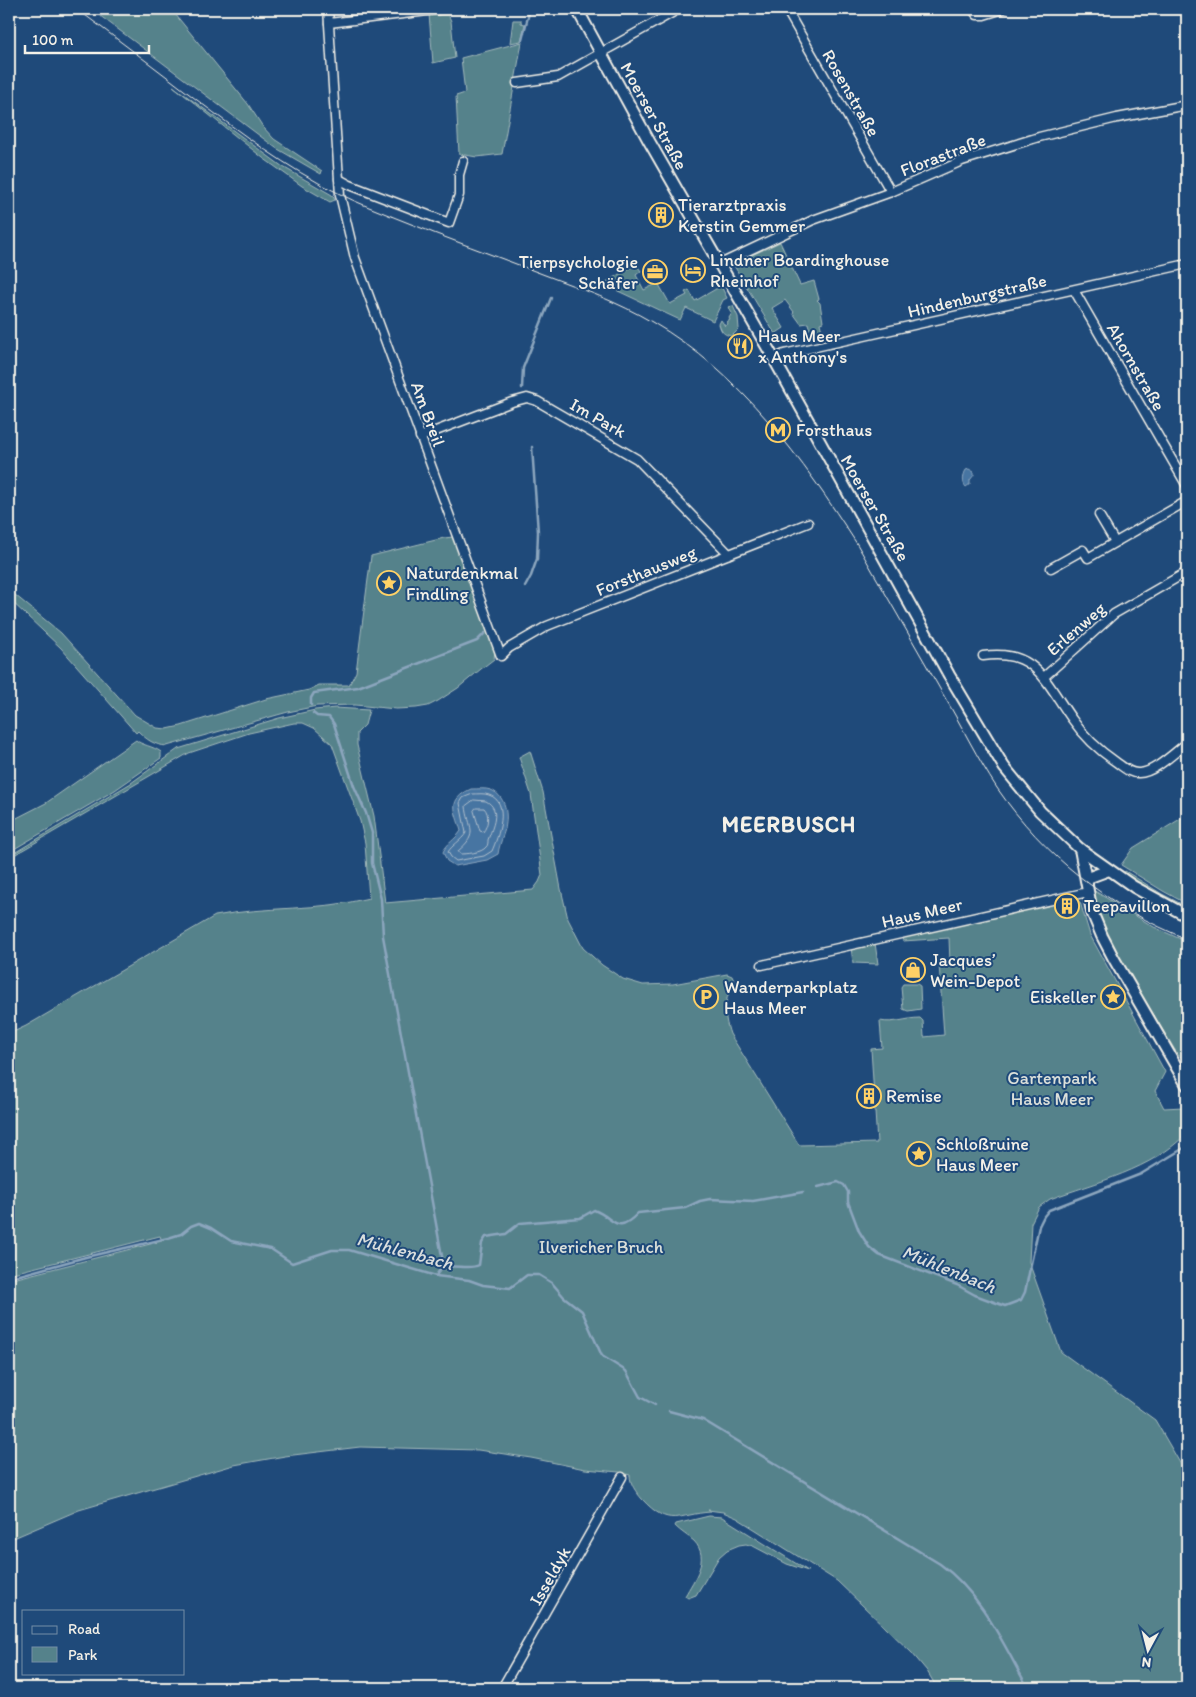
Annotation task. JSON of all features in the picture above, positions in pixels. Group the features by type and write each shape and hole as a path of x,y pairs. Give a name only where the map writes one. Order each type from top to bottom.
{"main road":[{"name":"Moerser Straße","path":"577,9 649,141 774,359 949,675 1004,767 1040,811 1080,849 1156,900 1187,916"},
{"path":"1080,849 1087,887 1097,924 1110,952 1187,1084"},
{"path":"1087,887 1090,877 1109,870"}],"street":[{"name":"Am Breil","path":"328,9 342,208 355,258 501,656"},
{"path":"329,23 444,9"},
{"path":"517,83 558,77 600,51 678,9"},
{"name":"Rosenstraße","path":"786,9 891,192"},
{"path":"972,9 977,15 984,15 1003,9"},
{"name":"Florastraße","path":"720,264 813,220 891,192 962,161 1031,140 1118,118 1187,105"},
{"path":"339,179 449,224 459,195 459,175 463,161"},
{"name":"Hindenburgstraße","path":"774,359 784,354 1187,264"},
{"name":"Ahornstraße","path":"1074,290 1187,486"},
{"name":"Im Park","path":"420,437 512,402 527,398 538,401 637,459 729,554"},
{"path":"1051,568 1083,550 1088,558 1187,501"},
{"path":"1099,515 1115,542"},
{"name":"Forsthausweg","path":"501,656 509,648 547,626 808,523"},
{"name":"Erlenweg","path":"983,656 996,654 1025,661 1034,666 1044,677 1114,614 1187,572"},
{"path":"1044,677 1073,722 1112,760 1130,772 1138,774 1156,767 1187,743"},
{"name":"Haus Meer","path":"762,965 1087,887"},
{"name":"Isseldyk","path":"502,1688 622,1477"}],"green space":[{"path":"91,9 171,9 248,104 263,127 274,139 322,171 321,174 276,148"},
{"path":"447,12 451,21 455,58 433,63 429,14"},
{"path":"513,20 521,20 521,23 525,24 521,41 510,43"},
{"path":"522,42 502,154 477,157 459,154 456,96 465,93 461,58"},
{"path":"173,86 283,167 332,195 335,200 330,202 302,186 263,158"},
{"path":"780,242 800,285 814,281 819,299 817,300 820,303 823,322 820,323 823,336 812,339 808,323 801,324 785,300 772,308 784,328 775,334 733,264"},
{"path":"636,264 641,271 636,275 644,290 658,283 670,304 687,295 685,292 689,290 695,301 721,286 727,298 723,300 713,321 686,308 680,320 603,284"},
{"path":"733,306 738,317 739,329 732,336 723,333 719,324 721,320 725,326 728,324 727,322 730,320 729,318 732,313 728,307"},
{"path":"453,537 495,650 494,659 458,688 428,706 396,709 355,705 317,706 288,712 167,746 151,742 138,731 136,733 61,648 9,599 9,590 61,633 135,715 157,728 167,729 266,699 309,690 319,685 349,685 356,672 371,556"},
{"name":"Ilvericher Bruch","path":"335,708 369,710 365,725 357,733 357,745 374,816 385,903 533,890 542,875 531,794 519,757 530,751 543,792 568,919 583,948 602,965 623,979 643,985 673,984 727,974 732,976 734,981 726,1001 726,1020 730,1034 799,1145 877,1143 871,1049 882,1048 880,1021 890,1022 920,1018 923,1021 924,1037 944,1035 939,964 950,963 949,938 903,941 901,934 1072,898 1080,902 1090,935 1165,1072 1155,1091 1164,1108 1183,1107 1187,1113 1187,1133 1173,1146 1140,1166 1123,1174 1050,1199 1039,1207 1031,1223 1029,1262 1061,1352 1155,1420 1187,1475 1187,1688 937,1688 927,1671 912,1653 837,1581 737,1518 723,1512 708,1510 711,1512 674,1518 667,1517 660,1514 642,1499 632,1485 630,1475 478,1450 360,1447 285,1456 234,1465 79,1510 9,1540 9,1280 162,1241 160,1236 9,1274 9,1034 26,1026 215,916 331,905 369,898 365,843 360,821 332,744 314,728 303,723 294,723 249,733 189,753 9,858 9,856 131,783 178,749 279,718 315,710"},
{"path":"136,740 161,752 161,758 115,790 9,852 9,822 46,803"},
{"path":"1187,816 1187,904 1121,865 1133,848"},
{"path":"1125,871 1187,907 1187,910 1160,896 1124,873"},
{"path":"1093,890 1154,927 1187,942 1187,1061 1178,1055 1118,956 1099,918"},
{"path":"875,943 878,964 853,963 851,947"},
{"path":"903,984 917,984 920,986 921,1009 908,1011 903,1009 901,987"},
{"path":"709,1516 722,1517 808,1571 787,1564 753,1546 739,1545 727,1550 719,1557 696,1595 688,1598 685,1596 699,1569 701,1555 694,1541 675,1526 676,1524"}],"water":[{"path":"969,469 974,472 974,475 970,480 970,484 966,487 964,477 966,470"},
{"path":"471,789 491,790 497,793 504,803 506,810 505,829 498,854 487,860 455,866 447,861 443,852 461,831 455,811 458,797"}],"waterway":[{"path":"522,40 530,9"},
{"path":"522,388 523,368 551,298"},
{"path":"525,587 537,559 538,532 532,447"},
{"path":"311,705 311,698 314,693 358,687 477,641 485,633"},
{"path":"313,713 317,716 329,717 334,724 354,786 366,813 372,833 372,863 381,899 383,936 444,1267"},
{"name":"Mühlenbach","path":"818,1187 838,1182 844,1185 848,1192 848,1202 859,1231 869,1247 879,1255 1005,1306 1021,1300 1025,1292 1039,1226 1049,1210 1141,1174 1184,1148"},
{"path":"436,1276 440,1271 449,1266 473,1267 479,1265 482,1243 486,1237 506,1234 520,1223 580,1218 594,1210 620,1224 631,1220 638,1213 685,1208 700,1201 710,1199 753,1201 803,1192"},
{"name":"Mühlenbach","path":"9,1278 86,1257 168,1238 181,1234 191,1226 199,1223 211,1228 231,1241 271,1249 292,1263 332,1250 349,1250 436,1276 469,1280 483,1285 510,1288 527,1275 539,1275 552,1283 564,1297 582,1311 602,1356 626,1371 640,1397 655,1405"},
{"path":"669,1411 703,1420 940,1564 955,1576 980,1605 1028,1688"}],"tram line":[{"path":"77,9 248,138 301,173 352,200 613,302 652,322 714,366 768,421 792,450 836,512 857,544 983,765 1015,812 1035,836 1057,857 1106,896 1159,927 1187,939"}],"place":[{"name":"Tierarztpraxis Kerstin Gemmer","path":"661,215"},
{"name":"Lindner Boardinghouse Rheinhof","path":"693,270"},
{"name":"Tierpsychologie Schäfer","path":"655,272"},
{"name":"Haus Meer x Anthony's","path":"740,346"},
{"name":"Forsthaus","path":"778,430"},
{"name":"Naturdenkmal Findling","path":"389,583"},
{"name":"Teepavillon","path":"1067,906"},
{"name":"Jacques’ Wein-Depot","path":"913,970"},
{"name":"Wanderparkplatz Haus Meer","path":"706,997"},
{"name":"Eiskeller","path":"1113,997"},
{"name":"Remise","path":"869,1096"},
{"name":"Schloßruine Haus Meer","path":"919,1154"}],"district":[{"name":"MEERBUSCH","path":"789,824"}],"park label":[{"name":"Gartenpark Haus Meer","path":"1052,1088"}]}
